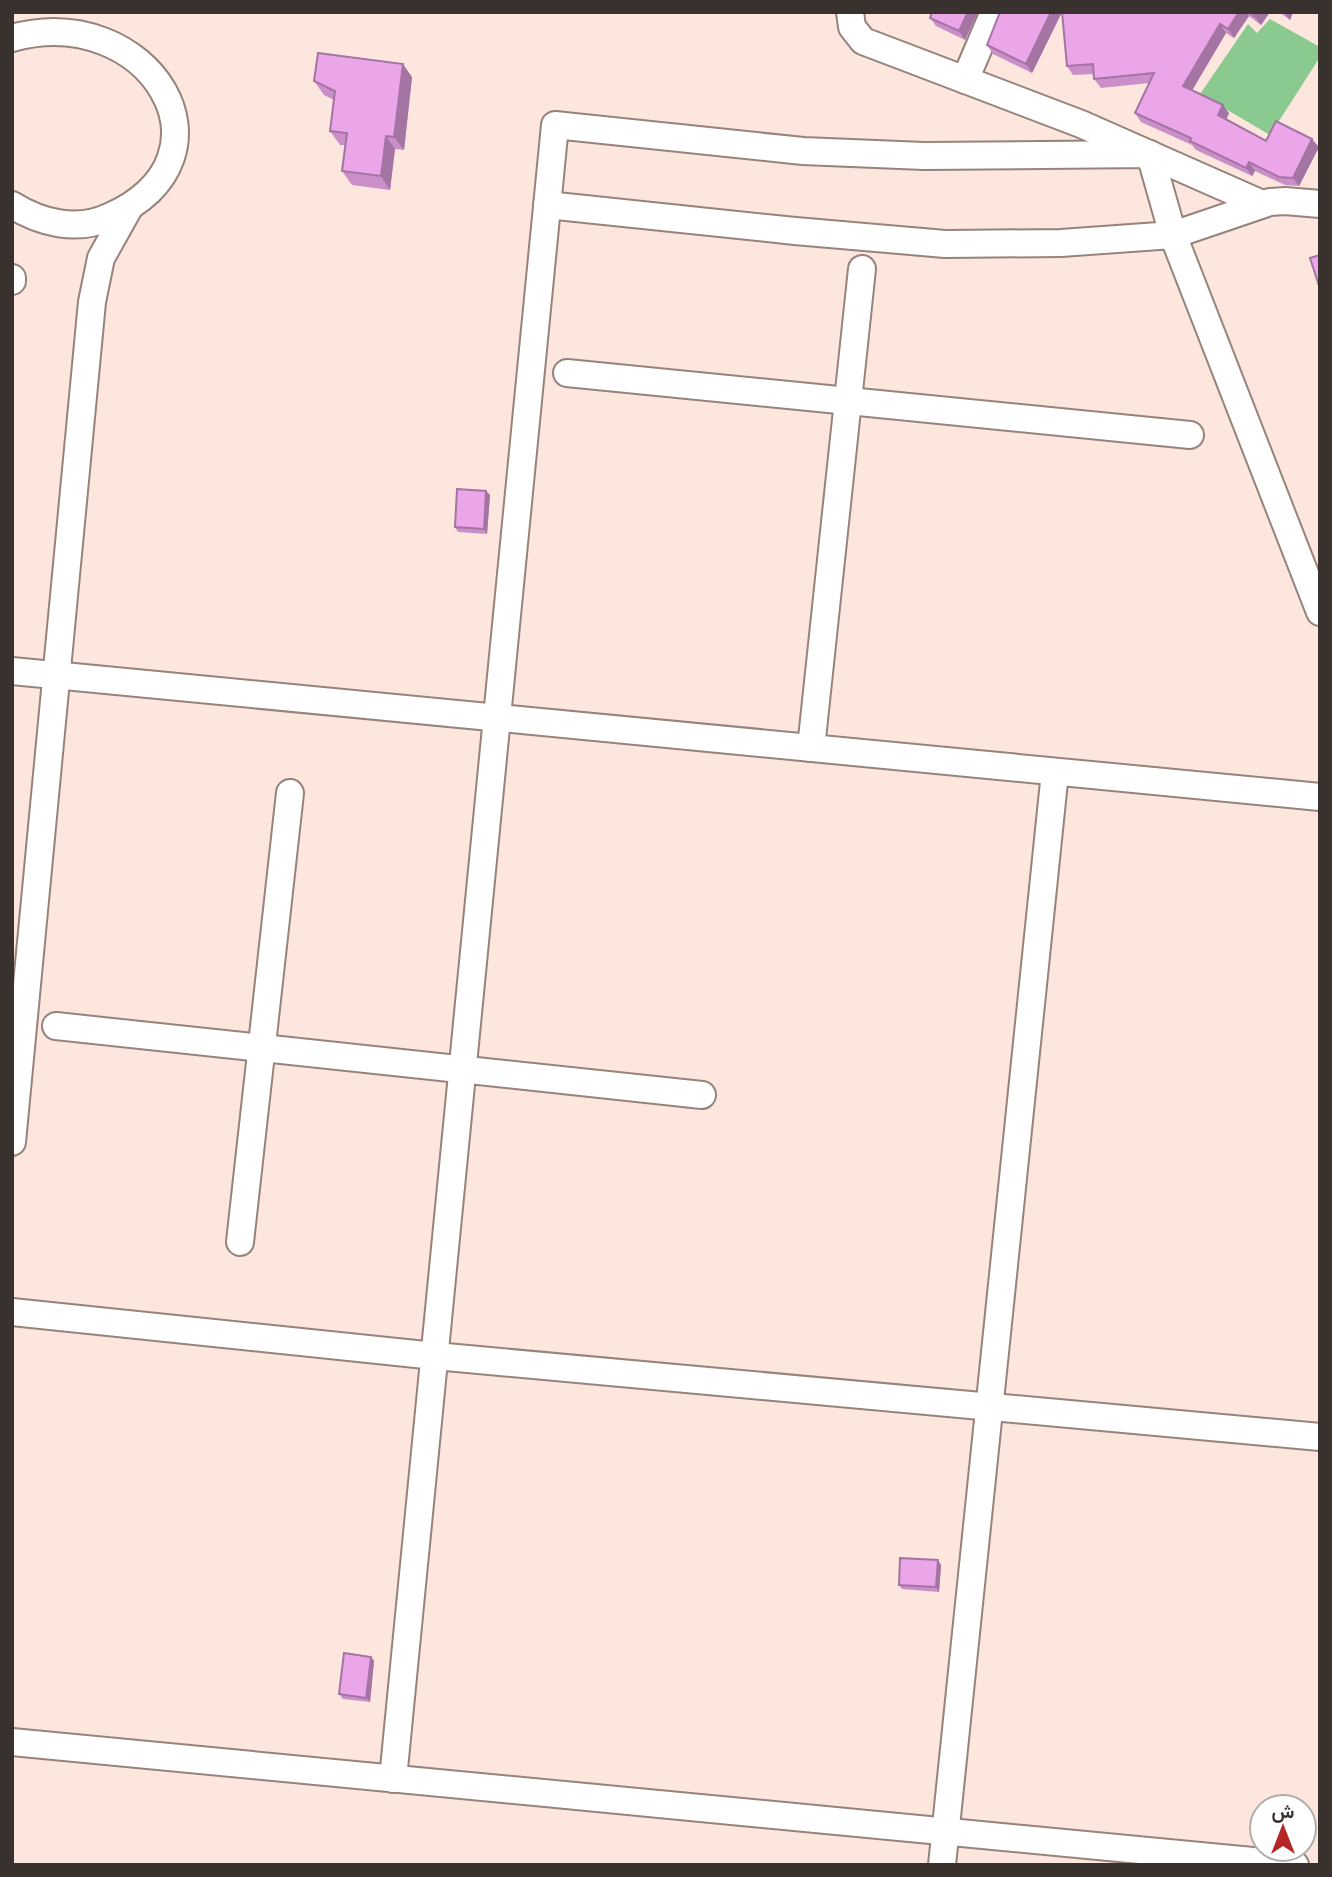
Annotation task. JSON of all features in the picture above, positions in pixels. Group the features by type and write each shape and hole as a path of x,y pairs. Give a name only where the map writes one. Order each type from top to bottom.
{"street":[{"path":"12,32 23,12"},
{"path":"850,12 852,27 863,41 1081,124 1262,204"},
{"path":"965,80 994,12"},
{"path":"12,38 31,27 57,20 85,20 133,35 157,63 172,93 175,125 169,158 153,186 129,208 98,222 63,225 30,217 12,205"},
{"path":"393,1779 555,125 844,153 938,157 1150,154"},
{"path":"1150,154 1173,235 1320,612"},
{"path":"547,205 945,244 1060,243 1173,235 1262,204 1285,201 1320,204"},
{"path":"12,1142 92,302 101,258 129,208"},
{"path":"811,748 862,269"},
{"path":"568,373 1190,435"},
{"path":"12,671 1320,797"},
{"path":"942,1865 1055,772"},
{"path":"240,1242 290,793"},
{"path":"56,1026 702,1095"},
{"path":"12,1312 435,1356 1320,1437"},
{"path":"12,1742 1295,1865"}],"green space":[{"path":"1270,19 1320,47 1320,57 1270,135 1200,94 1248,24 1257,33"}],"building":[{"path":"932,12 968,12 959,31 930,18"},
{"path":"1000,12 1051,12 1026,64 987,45"},
{"path":"1062,12 1239,12 1228,29 1220,24 1183,86 1223,105 1218,115 1266,141 1276,121 1312,139 1293,178 1279,177 1249,162 1246,168 1190,141 1191,138 1135,113 1154,73 1094,79 1093,64 1067,66"},
{"path":"318,53 403,64 394,137 386,136 381,176 342,171 347,133 330,131 335,91 314,81"},
{"path":"1320,255 1320,289 1310,258"},
{"path":"457,489 486,491 484,529 455,527"},
{"path":"900,1558 938,1560 936,1587 899,1585"},
{"path":"344,1653 371,1657 366,1698 339,1694"}]}
